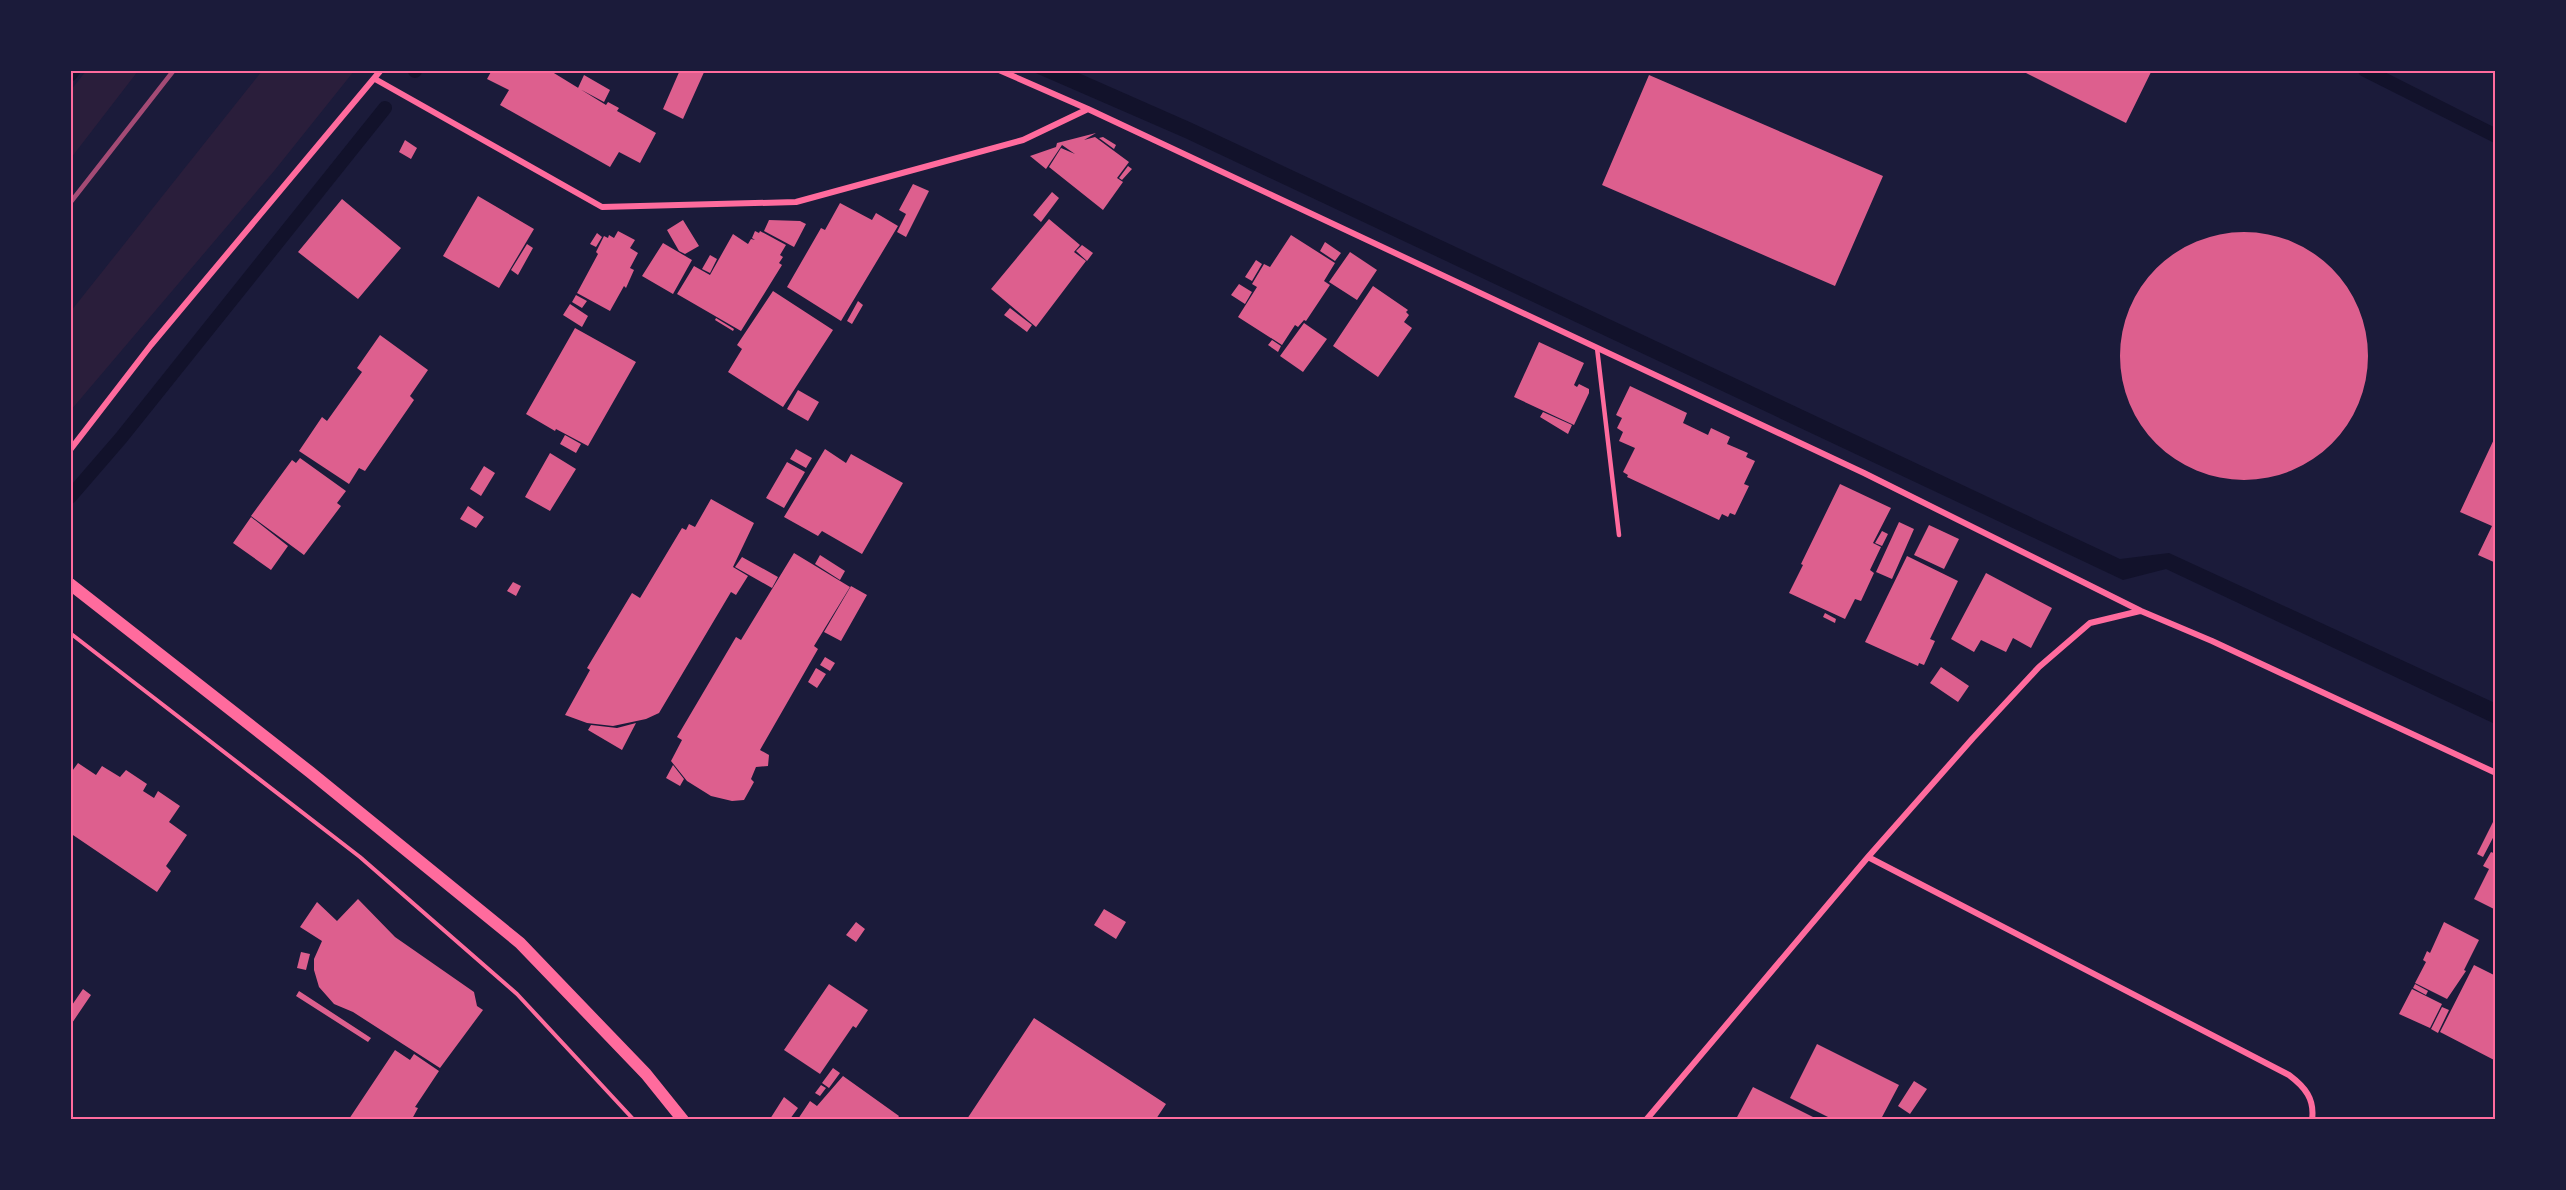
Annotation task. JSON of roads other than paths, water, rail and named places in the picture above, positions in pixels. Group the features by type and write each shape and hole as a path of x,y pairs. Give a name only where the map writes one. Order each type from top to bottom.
{"main road":[{"path":"70,584 310,772 520,943 646,1074 683,1119"}],"street":[{"path":"70,450 151,345 381,70"},
{"path":"999,70 1088,109 1864,473 2141,611 2212,641 2496,773"},
{"path":"375,79 602,207 795,202 1023,140 1088,109"},
{"path":"1646,1119 1868,857 2039,667 2090,622 2141,611"},
{"path":"1868,857 2289,1075 2305,1087 2313,1109 2312,1119"}],"lane":[{"path":"1597,348 1619,536"}],"waterway":[{"path":"70,75 74,70"},
{"path":"2365,70 2496,136"},
{"path":"70,497 121,438 385,108"}],"railway":[{"path":"70,203 174,70"}]}
